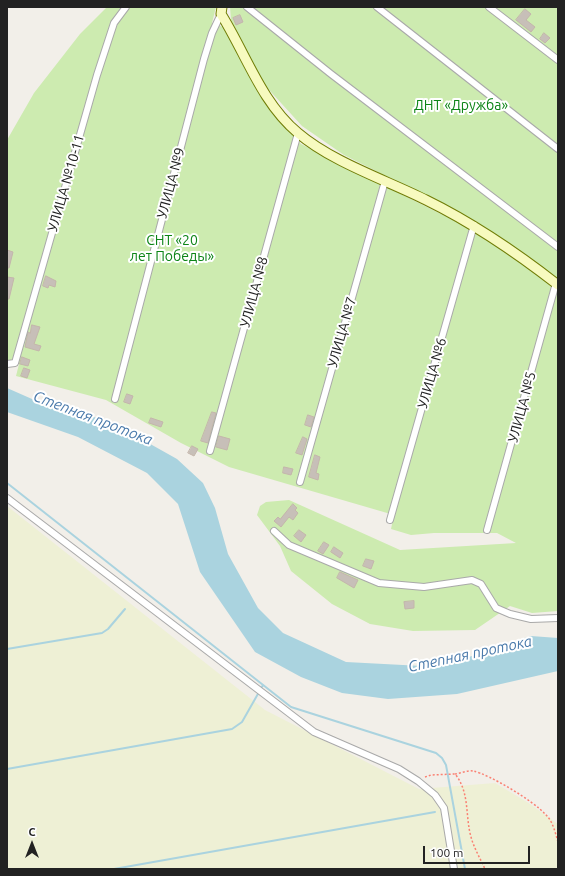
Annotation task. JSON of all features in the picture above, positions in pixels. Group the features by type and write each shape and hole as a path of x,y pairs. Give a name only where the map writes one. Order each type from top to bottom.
{"street":[{"name":"УЛИЦА №10-11","path":"7,364 15,363 96,75 114,23 126,7"},
{"path":"247,7 331,74 558,247"},
{"path":"378,7 558,149"},
{"path":"489,7 558,60"},
{"path":"222,11 259,84 273,105 298,133 317,147 427,200 474,226 523,258 557,284"},
{"name":"УЛИЦА №9","path":"115,399 204,59 212,33 222,11"},
{"name":"УЛИЦА №8","path":"210,451 298,133"},
{"name":"УЛИЦА №7","path":"300,482 385,181"},
{"name":"УЛИЦА №6","path":"390,520 474,226"},
{"name":"УЛИЦА №5","path":"488,530 557,284"},
{"path":"7,498 314,732 400,770 418,780 435,795 444,808 454,869"},
{"path":"274,531 289,545 379,583 424,587 472,580 481,584 496,608 510,614 531,618 558,618"}],"path":[{"path":"418,780 431,775 455,774 472,771 485,775 535,804 546,814 552,824 558,842"},
{"path":"455,774 461,783 465,794 471,839 485,869"}],"green space":[{"name":"СНТ «20 лет Победы»","path":"107,7 119,7 125,11 129,7 216,7 212,23 226,28 279,119 301,144 489,238 558,290 558,611 532,613 510,606 475,630 413,631 370,624 332,604 291,571 280,546 257,515 260,506 266,502 289,500 400,550 516,543 497,533 434,533 411,535 391,529 394,515 229,467 181,443 106,400 16,376 19,364 7,362 7,140 34,93 80,34"},
{"name":"ДНТ «Дружба»","path":"230,7 558,7 558,281 528,256 454,210 344,155 302,126 261,81 231,20"},
{"path":"7,506 265,710 419,789 495,783 527,802 558,824 558,869 7,869"}],"water":[{"name":"Степная протока","path":"7,388 32,399 111,422 177,459 203,483 215,508 228,554 258,608 283,633 346,662 422,666 457,661 531,636 558,638 558,671 457,694 388,699 342,693 301,677 255,652 200,572 178,504 147,473 78,437 7,412"}],"building":[{"path":"525,9 531,14 526,20 535,27 531,32 516,20"},
{"path":"240,15 243,22 236,25 233,18"},
{"path":"544,33 550,38 545,43 540,39"},
{"path":"7,250 13,252 9,268 7,268"},
{"path":"46,276 56,281 55,287 49,285 48,288 43,286"},
{"path":"7,277 14,278 9,299 7,299"},
{"path":"32,325 40,327 34,344 41,346 39,351 25,347 28,332 30,333"},
{"path":"22,357 30,360 28,366 20,364"},
{"path":"24,368 30,370 27,378 21,376"},
{"path":"127,394 133,396 130,404 124,402"},
{"path":"212,412 216,413 208,443 201,441"},
{"path":"308,415 314,417 311,427 305,425"},
{"path":"151,418 163,422 161,427 149,423"},
{"path":"219,436 230,439 227,450 216,447"},
{"path":"303,437 307,439 302,455 296,453"},
{"path":"192,446 198,449 194,456 188,453"},
{"path":"315,455 320,457 316,473 319,474 318,480 309,477"},
{"path":"284,467 293,469 291,475 283,473"},
{"path":"293,504 297,508 295,510 298,513 293,520 289,517 281,527 274,521 278,517 280,519"},
{"path":"299,530 306,535 301,542 294,536"},
{"path":"324,542 329,545 323,554 318,551"},
{"path":"334,547 343,553 340,558 331,552"},
{"path":"366,559 374,561 371,569 363,566"},
{"path":"340,572 358,580 354,588 337,578"},
{"path":"414,601 414,608 405,609 404,602"}],"waterway":[{"path":"7,483 291,707 436,753 442,758 446,765 465,869"},
{"path":"7,649 102,633 108,629 125,609"},
{"path":"7,769 232,729 242,722 263,685"},
{"path":"114,869 435,812"}]}
